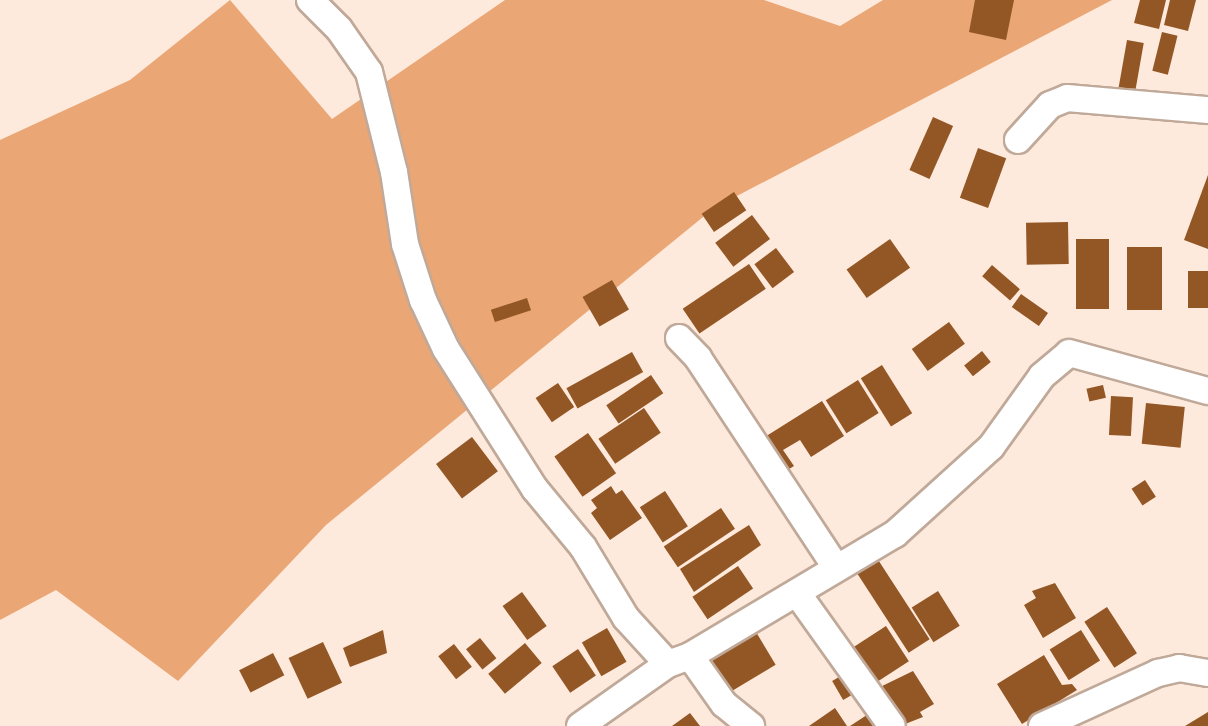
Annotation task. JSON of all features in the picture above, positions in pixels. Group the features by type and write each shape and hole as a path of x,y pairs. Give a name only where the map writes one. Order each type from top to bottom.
{"street":[{"path":"310,0 339,29 369,72 394,172 405,244 423,300 446,350 535,489 583,548 620,611 679,660 724,704 751,726"},
{"path":"1018,140 1050,105 1067,98 1208,110"},
{"path":"680,338 698,358 836,567"},
{"path":"580,726 679,660 895,534 924,509 954,476 991,447 1042,376 1069,353 1208,391"},
{"path":"796,592 892,726"},
{"path":"1042,726 1158,673 1179,668 1208,673"}],"shaded area":[{"path":"230,0 332,119 505,0 764,0 840,26 883,0 1112,0 714,208 326,525 178,681 56,590 0,620 0,140 130,80"}],"building":[{"path":"975,0 1014,0 1006,40 969,32"},
{"path":"1140,0 1166,0 1159,29 1134,23"},
{"path":"1170,0 1196,0 1188,31 1164,25"},
{"path":"1162,32 1178,36 1168,75 1152,71"},
{"path":"1127,40 1144,43 1135,95 1118,92"},
{"path":"933,117 953,126 930,179 909,170"},
{"path":"978,148 1006,158 988,208 960,198"},
{"path":"1208,175 1208,249 1184,240"},
{"path":"734,192 746,210 714,232 702,214"},
{"path":"752,215 770,239 733,267 715,243"},
{"path":"1068,222 1069,264 1027,265 1026,223"},
{"path":"890,239 910,268 867,298 847,269"},
{"path":"1076,239 1109,239 1109,309 1076,309"},
{"path":"1127,247 1162,247 1162,310 1127,310"},
{"path":"776,248 794,272 772,288 754,264"},
{"path":"749,264 766,289 699,334 683,309"},
{"path":"992,265 1020,289 1010,301 982,276"},
{"path":"1188,271 1208,271 1208,308 1188,308"},
{"path":"612,280 629,309 600,326 583,297"},
{"path":"1021,294 1048,313 1039,326 1012,307"},
{"path":"527,298 531,310 495,322 491,310"},
{"path":"949,322 965,344 928,371 912,349"},
{"path":"982,351 991,362 973,376 964,365"},
{"path":"632,352 643,372 578,408 566,388"},
{"path":"882,365 912,413 891,427 861,378"},
{"path":"651,375 663,393 619,423 606,405"},
{"path":"858,380 879,413 846,433 826,400"},
{"path":"558,383 574,407 552,422 536,398"},
{"path":"1103,385 1106,398 1089,401 1086,389"},
{"path":"1111,396 1133,397 1131,436 1109,435"},
{"path":"822,401 844,436 811,457 800,440 783,450 794,466 781,474 760,440"},
{"path":"1146,403 1185,407 1181,448 1142,444"},
{"path":"644,408 661,433 615,464 598,439"},
{"path":"588,433 616,473 583,497 554,457"},
{"path":"472,437 498,471 462,498 436,464"},
{"path":"1145,480 1156,497 1142,505 1132,489"},
{"path":"611,486 616,494 622,490 642,518 610,540 591,513 597,508 591,500"},
{"path":"665,491 688,526 663,543 640,507"},
{"path":"721,508 735,529 678,567 664,547"},
{"path":"749,525 761,545 694,592 680,569"},
{"path":"873,552 930,639 909,653 852,566"},
{"path":"738,566 753,588 708,619 692,597"},
{"path":"1055,583 1076,618 1043,638 1024,605 1036,598 1032,591"},
{"path":"938,591 960,626 933,642 912,607"},
{"path":"522,592 547,626 527,640 503,606"},
{"path":"1107,607 1137,653 1114,668 1084,622"},
{"path":"886,626 909,661 867,688 844,653"},
{"path":"753,627 776,665 730,692 708,654"},
{"path":"607,628 626,662 601,676 582,642"},
{"path":"383,630 387,653 350,667 343,648"},
{"path":"1081,630 1100,661 1069,680 1050,650"},
{"path":"480,638 496,658 482,670 466,649"},
{"path":"323,642 342,683 308,699 289,658"},
{"path":"525,643 542,663 505,694 488,674"},
{"path":"454,644 472,667 456,679 438,656"},
{"path":"578,649 596,676 570,693 552,666"},
{"path":"273,653 284,675 250,693 239,670"},
{"path":"1044,655 1062,685 1072,684 1077,690 1022,724 997,684"},
{"path":"913,671 934,704 920,712 923,717 900,726 876,689"},
{"path":"846,673 857,692 843,700 832,681"},
{"path":"835,708 847,726 809,726"},
{"path":"873,711 883,726 850,726"},
{"path":"1208,712 1208,726 1185,726"},
{"path":"690,713 700,726 672,726"}]}
